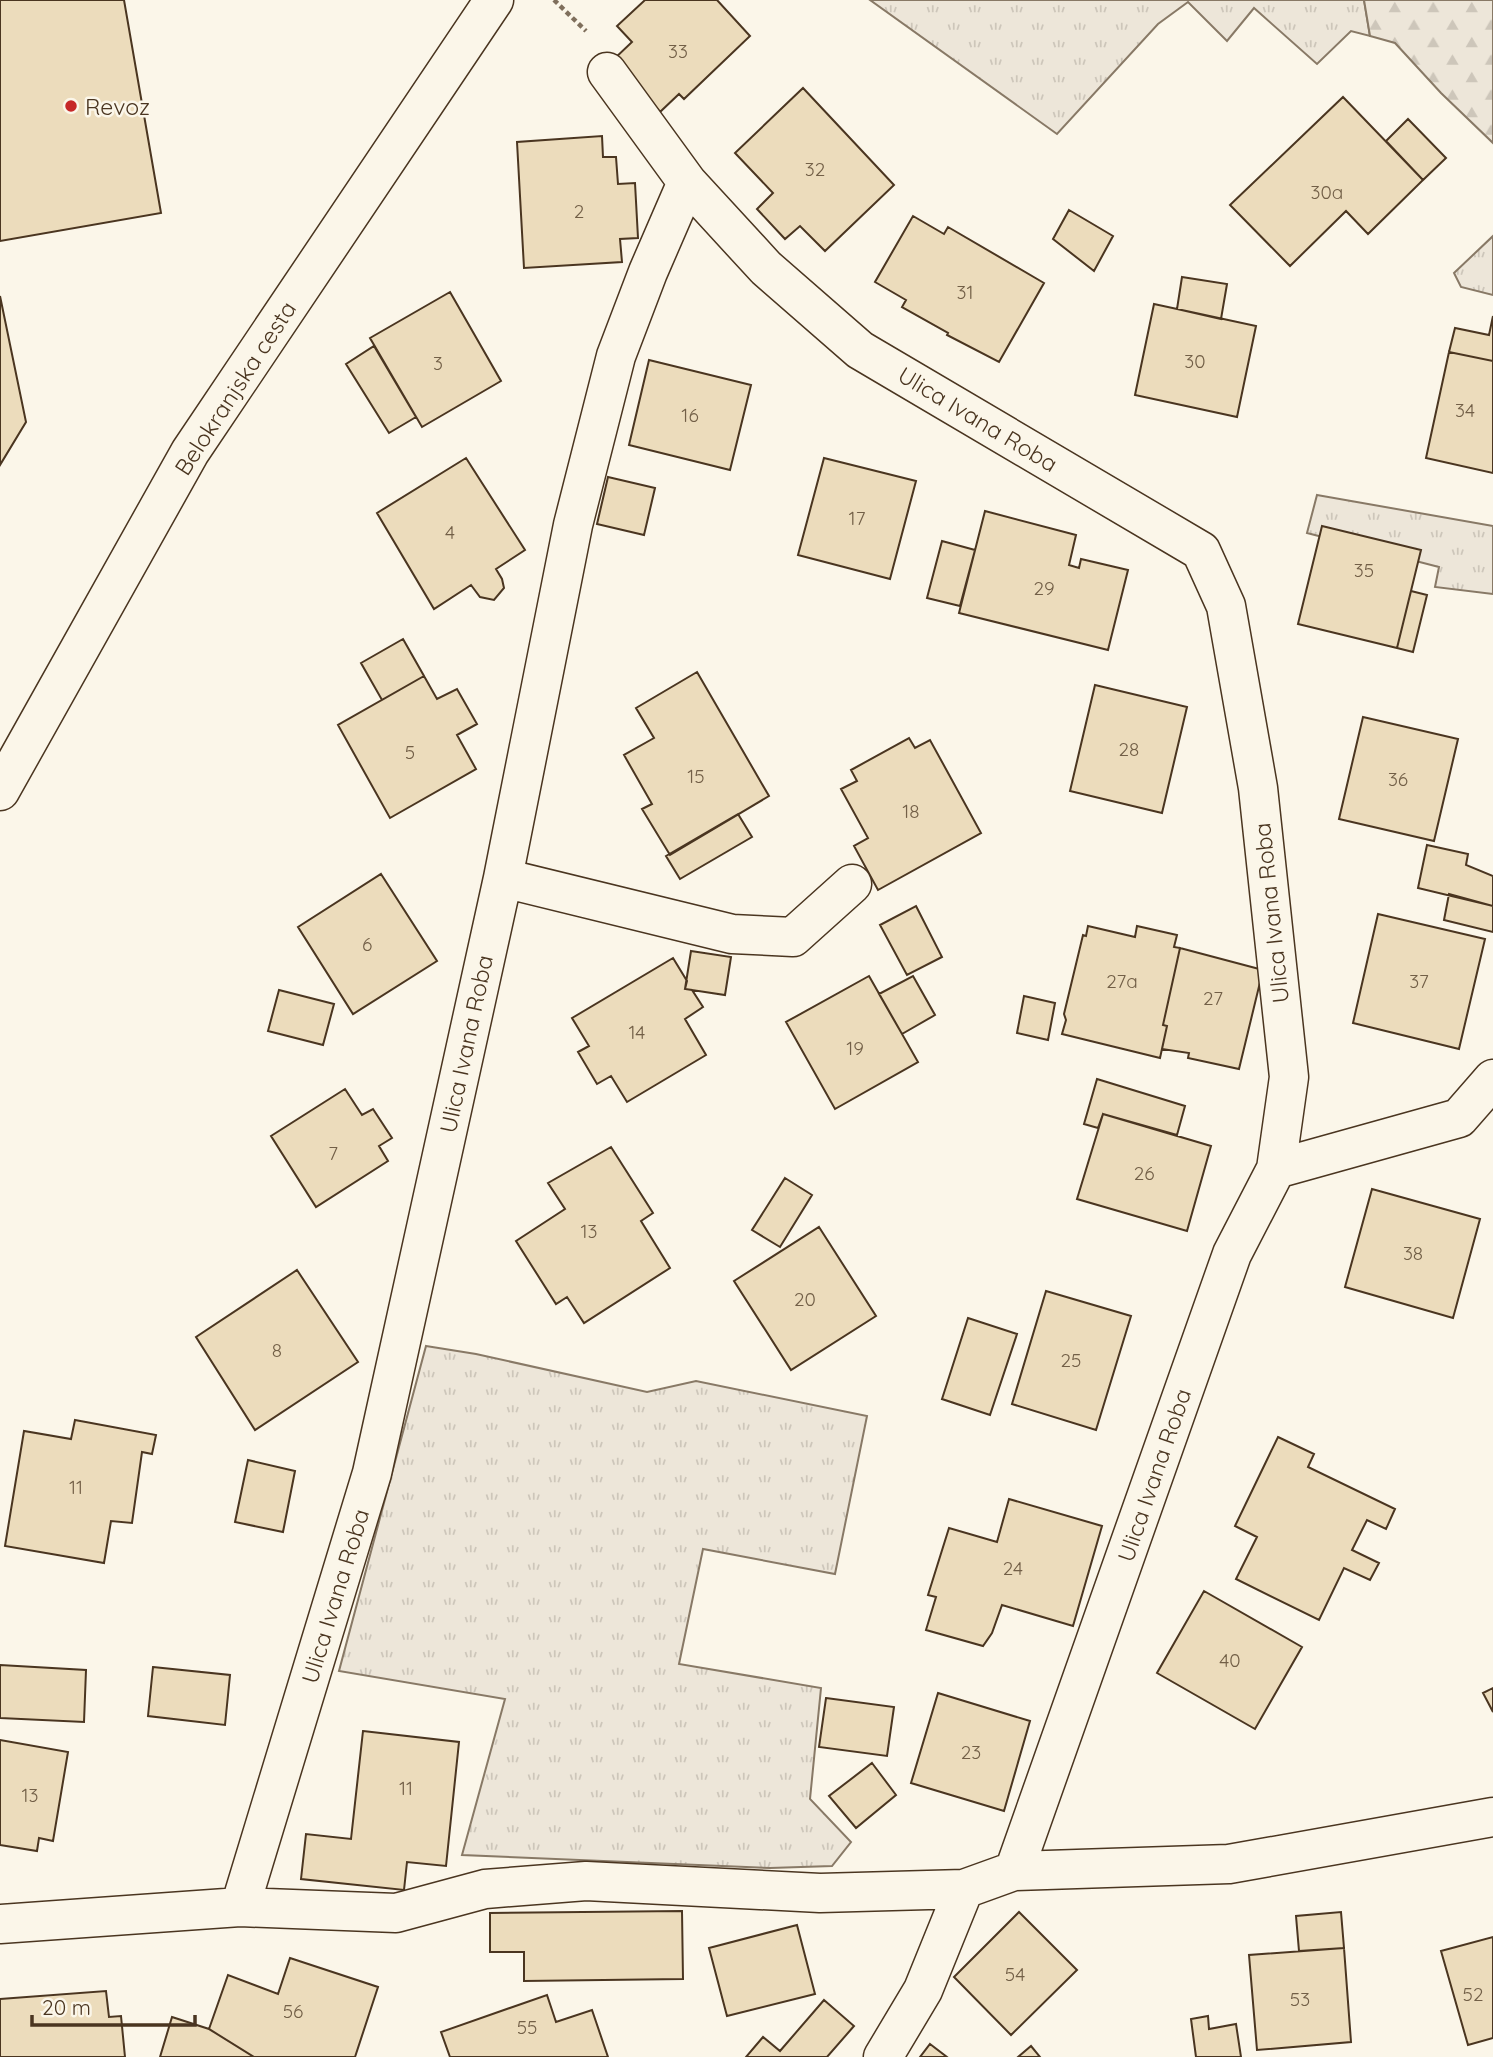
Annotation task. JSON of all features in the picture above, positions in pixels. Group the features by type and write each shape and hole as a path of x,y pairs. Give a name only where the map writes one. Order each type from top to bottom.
{"street":[{"name":"Belokranjska cesta","path":"0,791 190,452 494,0"},
{"name":"Ulica Ivana Roba","path":"607,72 687,182 766,268 860,350 1200,551 1226,606 1258,788 1289,1077 1276,1169 1231,1254 1014,1871"},
{"name":"Ulica Ivana Roba","path":"240,1907 372,1473 503,878 573,525 616,356 648,272 687,182"},
{"path":"503,878 732,934 793,937 852,884"},
{"path":"1276,1169 1459,1118 1493,1079"},
{"path":"0,1924 240,1907 396,1913 485,1889 586,1881 820,1893 964,1889 1014,1871 1229,1864 1493,1817"},
{"path":"883,2057 923,1990 964,1889"}],"green space":[{"path":"870,0 1364,0 1370,36 1351,31 1317,64 1254,8 1227,41 1188,2 1158,24 1057,134"},
{"path":"1364,0 1493,0 1493,143 1441,93 1395,43 1370,36"},
{"path":"1493,236 1493,295 1461,287 1454,273"},
{"path":"1317,495 1493,526 1493,594 1435,587 1439,567 1307,533"},
{"path":"426,1346 476,1354 647,1392 696,1381 867,1416 835,1574 703,1549 679,1664 821,1688 810,1799 851,1842 832,1866 770,1868 462,1855 505,1699 339,1671"}],"building":[{"name":"Revoz","path":"0,0 124,0 161,213 0,241"},
{"path":"645,0 717,0 750,36 684,99 679,94 660,112 613,60 632,42 617,26"},
{"path":"803,88 894,185 825,251 800,226 785,239 757,209 773,193 735,153"},
{"path":"1343,97 1423,180 1368,234 1346,211 1290,266 1230,205"},
{"path":"1408,119 1446,158 1423,180 1386,141"},
{"path":"602,136 603,157 616,157 618,184 635,183 638,238 620,239 622,262 524,268 517,142"},
{"path":"1069,210 1113,236 1094,271 1053,239"},
{"path":"913,216 944,234 948,227 1044,283 999,362 947,335 948,333 902,307 906,300 875,282"},
{"path":"1182,277 1227,284 1221,319 1177,309"},
{"path":"450,292 501,381 422,427 370,338"},
{"path":"0,296 26,422 0,465"},
{"path":"1154,304 1256,326 1237,417 1135,395"},
{"path":"1493,316 1493,361 1449,352 1455,328 1489,335"},
{"path":"374,346 416,417 389,433 346,364"},
{"path":"1449,352 1493,361 1493,473 1426,458"},
{"path":"649,360 751,385 730,470 629,445"},
{"path":"466,458 525,550 496,569 504,588 494,600 480,597 471,585 434,609 377,513"},
{"path":"824,458 916,481 890,579 798,555"},
{"path":"608,477 655,488 644,535 597,524"},
{"path":"985,511 1076,535 1069,565 1079,568 1081,559 1128,570 1108,650 959,613"},
{"path":"1322,526 1421,550 1397,648 1298,624"},
{"path":"942,541 975,550 960,606 927,598"},
{"path":"1411,591 1427,595 1413,652 1397,648"},
{"path":"403,639 424,676 382,700 361,663"},
{"path":"697,672 769,796 670,855 642,809 652,804 624,755 654,738 636,708"},
{"path":"424,676 437,699 457,689 477,724 457,735 476,769 390,818 338,725"},
{"path":"1095,685 1187,707 1162,813 1070,791"},
{"path":"1363,717 1458,739 1434,841 1339,819"},
{"path":"909,738 915,748 930,740 981,833 878,890 854,846 868,838 841,789 857,781 851,770"},
{"path":"738,814 752,837 680,879 666,856"},
{"path":"1427,845 1468,854 1466,865 1493,876 1493,906 1418,888"},
{"path":"381,874 437,961 353,1014 298,927"},
{"path":"1449,894 1493,906 1493,932 1444,920"},
{"path":"916,906 942,957 907,975 880,925"},
{"path":"1378,914 1485,939 1459,1049 1353,1023"},
{"path":"1088,926 1135,937 1137,926 1177,935 1174,947 1180,948 1163,1025 1167,1026 1160,1058 1062,1034 1066,1020 1064,1014 1083,935 1086,936"},
{"path":"1180,948 1263,970 1239,1069 1188,1058 1189,1053 1162,1049 1167,1026 1163,1025"},
{"path":"691,951 731,957 725,995 685,989"},
{"path":"673,958 687,981 685,989 692,990 703,1007 685,1019 706,1055 627,1102 611,1076 597,1084 578,1052 589,1046 572,1018"},
{"path":"869,976 918,1062 835,1109 786,1022"},
{"path":"913,976 935,1015 902,1034 879,994"},
{"path":"279,990 334,1004 323,1045 268,1031"},
{"path":"1024,996 1055,1003 1048,1040 1017,1033"},
{"path":"1097,1079 1185,1106 1177,1135 1103,1114 1098,1128 1084,1124"},
{"path":"345,1089 362,1115 373,1109 392,1138 379,1146 388,1161 316,1207 271,1136"},
{"path":"1103,1114 1211,1146 1187,1231 1077,1199"},
{"path":"611,1147 653,1213 641,1221 670,1268 584,1323 567,1297 556,1304 516,1241 565,1209 548,1183"},
{"path":"785,1178 812,1195 780,1247 752,1230"},
{"path":"1372,1189 1480,1219 1453,1318 1345,1287"},
{"path":"819,1227 876,1316 791,1370 734,1281"},
{"path":"297,1270 358,1362 255,1430 196,1337"},
{"path":"1046,1291 1131,1316 1096,1430 1012,1404"},
{"path":"968,1318 1017,1334 990,1415 942,1399"},
{"path":"75,1420 156,1435 152,1454 142,1452 132,1523 111,1521 104,1563 5,1546 24,1431 71,1439"},
{"path":"1278,1437 1314,1454 1308,1467 1395,1509 1386,1529 1367,1520 1352,1550 1379,1563 1370,1580 1344,1568 1319,1620 1236,1579 1257,1537 1235,1526"},
{"path":"248,1460 295,1471 283,1532 235,1522"},
{"path":"1009,1499 1102,1526 1073,1626 1002,1605 992,1633 983,1646 926,1630 936,1597 928,1595 949,1528 997,1542"},
{"path":"1204,1591 1302,1647 1255,1729 1157,1673"},
{"path":"0,1665 86,1670 84,1722 0,1718"},
{"path":"153,1667 230,1675 225,1725 148,1716"},
{"path":"1493,1688 1493,1712 1483,1693"},
{"path":"938,1693 1030,1721 1004,1811 911,1783"},
{"path":"826,1698 894,1707 887,1756 819,1747"},
{"path":"363,1731 459,1742 446,1866 407,1862 404,1890 301,1879 306,1834 351,1839"},
{"path":"0,1740 68,1752 53,1841 39,1838 37,1851 0,1845"},
{"path":"872,1763 896,1795 856,1828 829,1796"},
{"path":"682,1911 683,1979 524,1981 524,1952 490,1952 490,1913"},
{"path":"1019,1912 1077,1970 1011,2035 954,1977"},
{"path":"1341,1912 1344,1948 1299,1951 1296,1916"},
{"path":"797,1925 815,1994 727,2016 709,1948"},
{"path":"1493,1937 1493,2038 1468,2045 1441,1951"},
{"path":"1344,1948 1351,2042 1257,2050 1249,1955"},
{"path":"290,1958 378,1987 355,2057 254,2057 209,2029 228,1975 278,1994"},
{"path":"106,1991 109,2017 121,2016 125,2057 0,2057 0,1999"},
{"path":"547,1995 556,2022 592,2010 608,2057 450,2057 441,2032"},
{"path":"824,2000 854,2026 827,2057 746,2057 763,2037 780,2051"},
{"path":"1208,2016 1209,2029 1236,2024 1241,2057 1196,2057 1191,2019"},
{"path":"172,2017 209,2029 254,2057 160,2057"},
{"path":"930,2044 947,2057 920,2057"},
{"path":"1031,2046 1040,2057 1018,2057"}],"place":[{"name":"Revoz","path":"71,106"}]}
